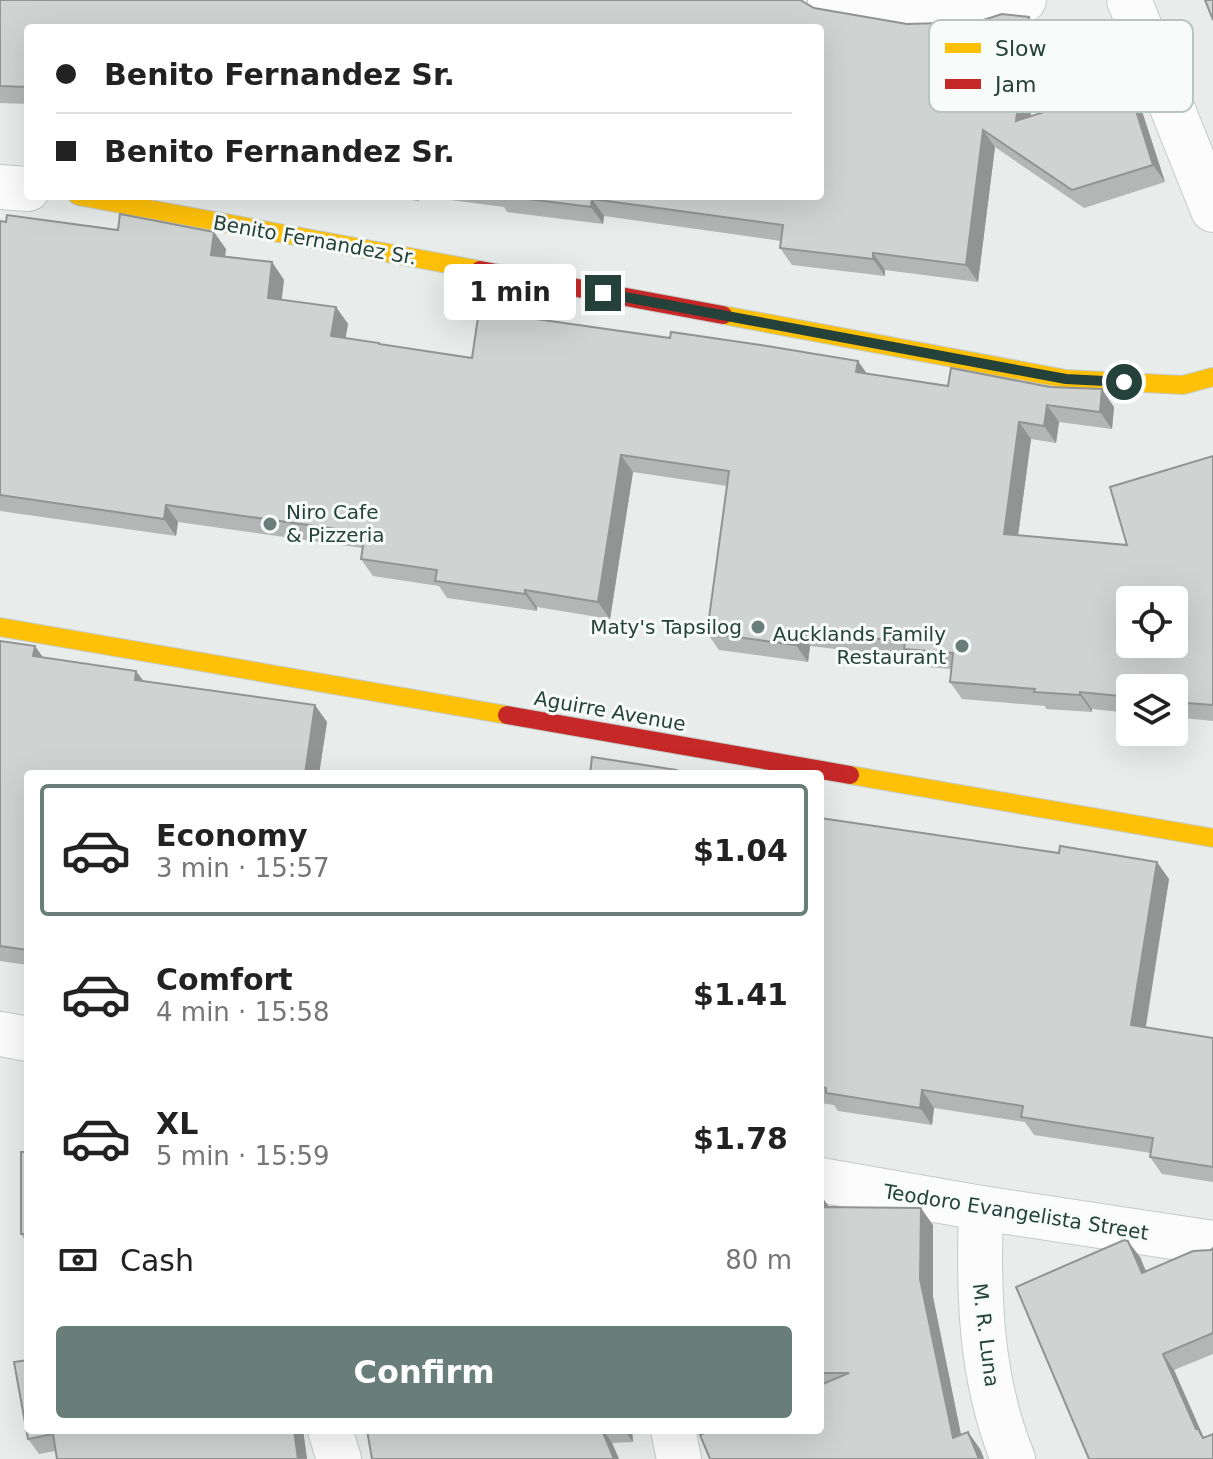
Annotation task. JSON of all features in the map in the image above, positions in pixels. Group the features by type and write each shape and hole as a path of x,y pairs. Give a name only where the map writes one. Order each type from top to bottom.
{"street":[{"path":"830,0 923,16 988,14 1024,0"},
{"path":"1129,0 1137,20"},
{"path":"1174,112 1213,210"},
{"path":"0,187 24,189"},
{"name":"Benito Fernandez Sr.","path":"100,200 1066,379 1183,385 1213,377"},
{"name":"Aguirre Avenue","path":"0,627 822,770"},
{"name":"Aguirre Avenue","path":"824,770 1213,838"},
{"path":"0,1034 24,1038"},
{"name":"Teodoro Evangelista Street","path":"824,1181 1213,1243"},
{"name":"M. R. Luna","path":"981,1208 978,1276 983,1340 1001,1429 1013,1459"},
{"path":"331,1434 339,1459"},
{"path":"674,1434 679,1459"}],"building":[{"path":"0,0 800,0 814,8 907,24 929,23 929,112 1017,112 1016,121 1044,112 1136,112 1153,165 1072,190 983,130 966,265 873,253 873,259 780,248 783,225 599,200 824,200 824,24 24,24 24,87 0,86"},
{"path":"1205,0 1213,0 1213,20"},
{"path":"1002,14 1029,17 1029,20 983,20"},
{"path":"536,200 592,200 591,207"},
{"path":"120,214 214,232 211,255 272,262 268,298 336,307 331,336 379,344 472,358 479,311 670,338 671,332 767,346 858,361 856,372 948,386 951,368 1050,387 1102,389 1100,412 1047,405 1044,426 1019,422 1004,534 1127,545 1110,487 1213,456 1213,705 1188,703 1188,674 1116,674 1116,696 1034,692 1035,689 950,682 953,653 904,649 905,642 798,629 796,645 707,633 729,471 621,455 598,602 525,590 525,594 435,581 437,570 361,559 365,533 166,505 164,519 0,495 0,221 6,222 7,215 118,230"},
{"path":"0,641 35,646 33,656 136,671 135,680 315,705 306,770 24,770 24,949 0,946"},
{"path":"592,757 677,770 590,770"},
{"path":"824,819 1059,853 1060,846 1157,862 1131,1025 1213,1038 1213,1167 1150,1157 1153,1138 1021,1117 1023,1106 922,1090 920,1108 826,1093"},
{"path":"21,1152 24,1152 24,1234 21,1234"},
{"path":"824,1207 921,1208 920,1279 953,1438 968,1432 979,1459 710,1459 702,1434 824,1434 824,1383 849,1373 824,1373"},
{"path":"1124,1240 1128,1241 1142,1273 1193,1251 1213,1248 1213,1333 1163,1354 1196,1429 1203,1438 1213,1434 1213,1459 1089,1459 1016,1287"},
{"path":"24,1361 24,1417 14,1362"},
{"path":"27,1434 53,1434 28,1439"},
{"path":"53,1434 295,1434 298,1459 57,1459"},
{"path":"368,1434 604,1434 614,1459 372,1459"}],"traffic: slow":[{"path":"100,200 480,270"},
{"path":"723,315 1066,379 1183,385 1213,377"},
{"path":"0,627 507,715"},
{"path":"850,775 1213,838"}],"traffic: jam":[{"path":"480,270 723,315"},
{"path":"507,715 821,770"},
{"path":"824,770 850,775"}],"place":[{"name":"Niro Cafe & Pizzeria","path":"270,524"},
{"name":"Maty's Tapsilog","path":"758,627"},
{"name":"Aucklands Family Restaurant","path":"962,646"}],"route":[{"path":"603,293 1066,379 1124,382"}]}
